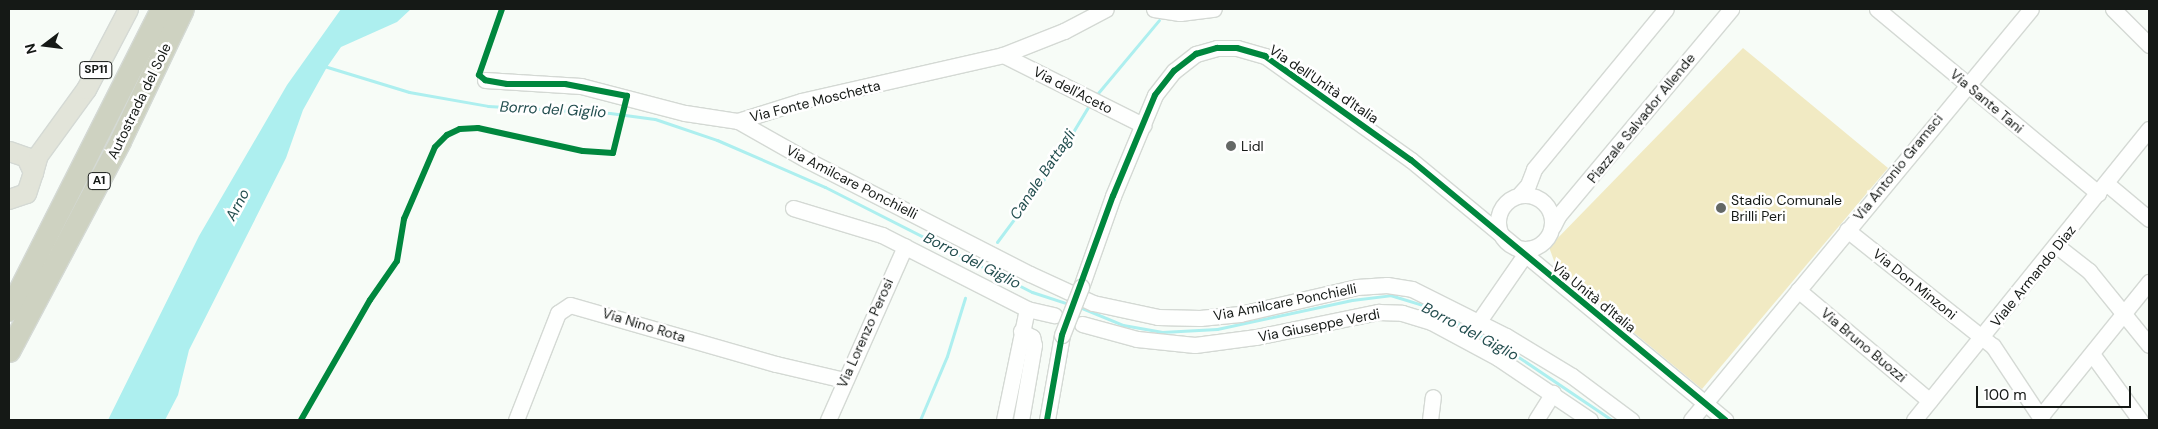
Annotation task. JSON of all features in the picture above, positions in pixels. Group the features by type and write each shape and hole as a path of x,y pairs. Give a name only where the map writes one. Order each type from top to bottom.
{"highway":[{"name":"Autostrada del Sole","path":"9,310 161,9"},
{"name":"Autostrada del Sole","path":"9,351 120,141 183,9"}],"main road":[{"name":"SP11","path":"33,172 38,155 86,89 128,9"},
{"name":"SP11","path":"10,151 28,147 59,128"},
{"path":"9,199 26,192 33,172 26,157 10,151"}],"street":[{"name":"Via Fonte Moschetta","path":"485,80 507,84 581,86 685,113 738,121 801,102 1003,55 1064,31 1106,9"},
{"path":"1154,9 1180,13 1214,9"},
{"path":"1520,195 1534,170 1666,9"},
{"name":"Piazzale Salvador Allende","path":"1510,244 1518,248 1536,247 1551,230 1558,216 1730,9"},
{"name":"Via Sante Tani","path":"1876,9 1966,84 2102,188 2149,219"},
{"name":"Via Antonio Gramsci","path":"1691,420 1966,84 2031,9"},
{"path":"2113,9 2149,45"},
{"name":"Via dell'Unità d'Italia","path":"1047,420 1062,335 1113,196 1155,95 1174,71 1196,54 1217,48 1237,48 1265,56 1300,79 1410,160 1467,208"},
{"name":"Via dell'Aceto","path":"1003,55 1143,125"},
{"name":"Via Amilcare Ponchielli","path":"738,121 807,160 1030,274 1093,302 1136,314 1200,318 1240,314 1357,287 1387,285 1412,289 1479,321 1572,376 1631,420"},
{"name":"Viale Armando Diaz","path":"1914,420 2057,246 2149,130"},
{"path":"1467,208 1484,210 1504,204 1520,195 1528,194 1544,202 1550,209 1551,230"},
{"path":"1504,204 1500,212 1499,230 1510,244"},
{"path":"793,208 882,235 1027,309 1054,315"},
{"name":"Via Unità d'Italia","path":"1467,208 1725,420"},
{"name":"Via Unità d'Italia","path":"1545,273 1551,230"},
{"name":"Via Don Minzoni","path":"1847,230 1993,346 2041,419"},
{"name":"Via Lorenzo Perosi","path":"828,420 844,380 905,246"},
{"path":"2057,246 2089,271 2149,345"},
{"path":"1479,321 1524,256"},
{"path":"2041,419 2149,282"},
{"name":"Via Bruno Buozzi","path":"1798,290 1930,401"},
{"name":"Via Nino Rota","path":"516,420 558,313 570,305 776,364 844,380"},
{"path":"1004,420 1027,309"},
{"name":"Via Giuseppe Verdi","path":"1087,326 1138,339 1195,345 1256,337 1362,314 1402,313 1431,322 1498,358 1553,393 1590,420"},
{"path":"1021,331 1032,337 1034,345 1021,420"},
{"path":"2092,354 2143,417"},
{"path":"1536,420 1553,393"},
{"path":"1430,420 1433,397"}],"shaded area":[{"name":"Stadio Comunale Brilli Peri","path":"1743,48 1888,168 1702,389 1557,269 1549,247"}],"water":[{"name":"Arno","path":"341,9 411,9 397,22 341,47 327,67 303,110 286,158 189,350 178,395 165,420 108,420 199,236 287,85"}],"waterway":[{"name":"Canale Battagli","path":"1098,93 1159,20"},
{"name":"Borro del Giglio","path":"324,66 409,92 488,106 610,113 655,119 717,140 825,187 1032,292 1069,304"},
{"name":"Canale Battagli","path":"997,242 1047,175 1088,107"},
{"name":"Borro del Giglio","path":"1077,306 1123,325 1162,332 1217,329 1352,300 1390,295 1425,306 1514,354 1612,420"},
{"name":"Canale Battagli","path":"920,420 947,356 965,298"}],"cycle path":[{"path":"301,420 370,300 397,261 404,219 435,147 447,135 460,129 478,128 583,151 613,153 627,96 565,84 507,84 485,80 479,75 502,9"},
{"path":"1047,420 1062,335 1113,196 1155,95 1174,71 1196,54 1217,48 1237,48 1265,56 1411,160 1725,420"}],"place":[{"name":"Lidl","path":"1231,146"},
{"name":"Stadio Comunale Brilli Peri","path":"1721,208"}]}
